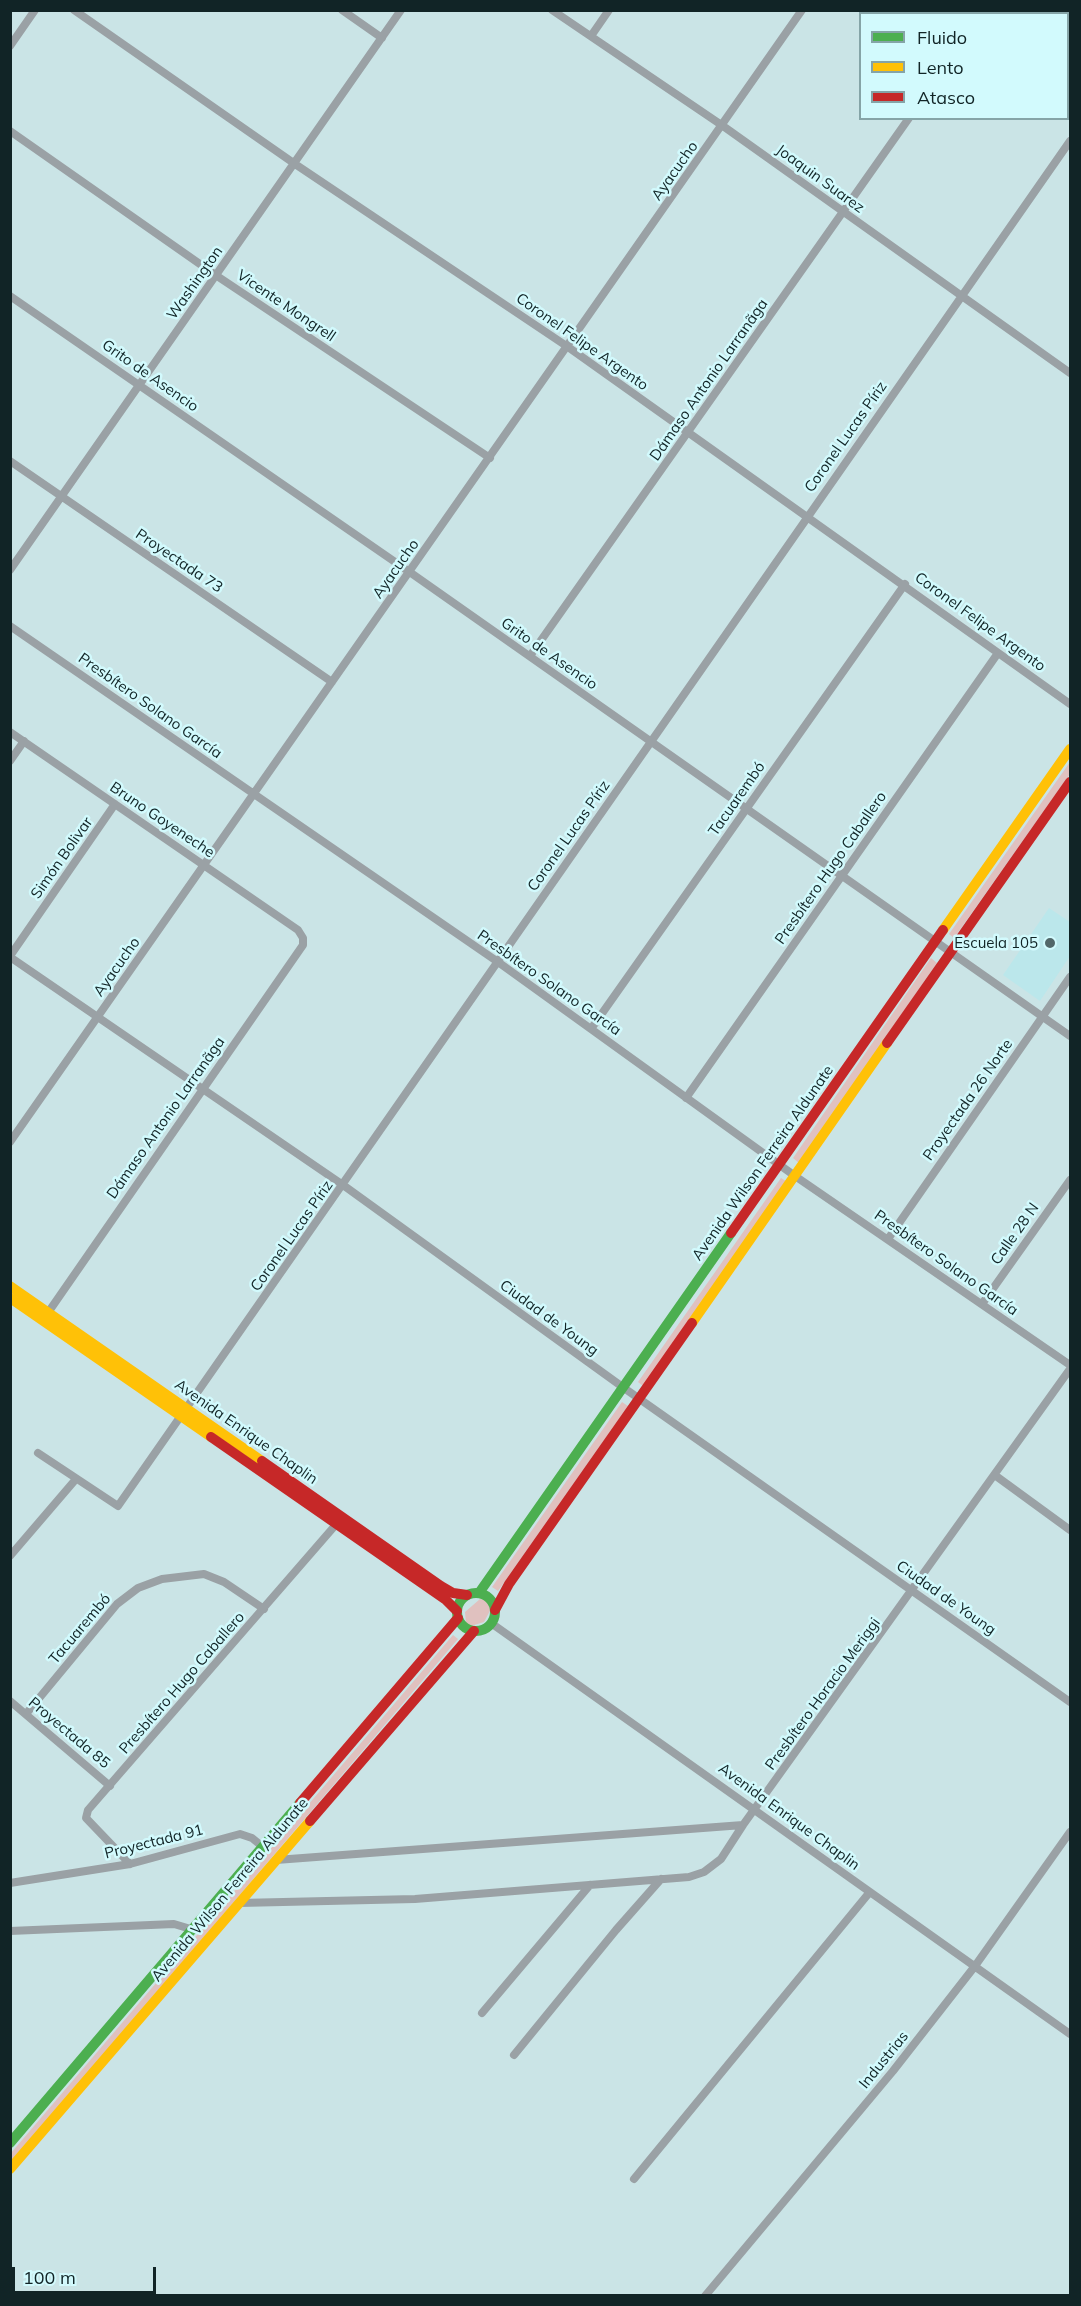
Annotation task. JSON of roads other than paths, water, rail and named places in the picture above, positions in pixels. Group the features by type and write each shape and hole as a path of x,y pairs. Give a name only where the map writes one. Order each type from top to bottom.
{"street":[{"path":"10,46 35,10"},
{"name":"Coronel Felipe Argento","path":"74,10 295,164 568,347 1071,704"},
{"path":"342,10 382,38"},
{"name":"Washington","path":"10,570 401,10"},
{"name":"Joaquin Suarez","path":"552,10 723,126 1071,373"},
{"path":"591,36 609,10"},
{"name":"Ayacucho","path":"10,1142 411,573 802,10"},
{"name":"Dámaso Antonio Larranãga","path":"530,656 689,434 908,120"},
{"name":"Vicente Mongrell","path":"10,131 217,276 490,458"},
{"name":"Coronel Lucas Píriz","path":"38,1453 118,1506 1071,141"},
{"name":"Grito de Asencio","path":"10,296 411,573 1071,1036"},
{"name":"Proyectada 73","path":"10,461 332,682"},
{"name":"Tacuarembó","path":"591,1029 905,584"},
{"name":"Presbítero Solano García","path":"10,626 498,962 795,1176 1071,1367"},
{"name":"Presbítero Hugo Caballero","path":"686,1098 998,653"},
{"name":"Bruno Goyeneche","path":"10,732 298,930"},
{"path":"10,761 24,741"},
{"name":"Avenida Wilson Ferreira Aldunate","path":"479,1593 1071,749"},
{"path":"495,1610 490,1598 479,1593 467,1595 459,1601 457,1614 464,1627 474,1631 483,1629 491,1623 495,1610 509,1584 1071,782"},
{"name":"Simón Bolivar","path":"10,957 115,804"},
{"name":"Dámaso Antonio Larranãga","path":"45,1316 303,945 303,938 298,930"},
{"name":"Ciudad de Young","path":"10,957 343,1185 624,1388 1071,1702"},
{"name":"Proyectada 26 Norte","path":"888,1239 1071,977"},
{"name":"Calle 28 N","path":"982,1304 1071,1180"},
{"name":"Avenida Enrique Chaplin","path":"10,1286 45,1316 338,1521 446,1600 457,1614"},
{"name":"Avenida Enrique Chaplin","path":"10,1298 45,1316"},
{"name":"Presbítero Horacio Meriggi","path":"239,1903 415,1899 689,1877 704,1872 721,1859 743,1825 996,1476 1071,1367"},
{"path":"996,1476 1071,1530"},
{"path":"10,1556 76,1479"},
{"name":"Presbítero Hugo Caballero","path":"130,1864 86,1818 88,1810 338,1521"},
{"name":"Avenida Enrique Chaplin","path":"338,1521 453,1593 467,1595"},
{"name":"Tacuarembó","path":"26,1714 117,1604 138,1588 162,1579 204,1574 215,1577 264,1609"},
{"name":"Avenida Wilson Ferreira Aldunate","path":"10,2143 194,1930 457,1614"},
{"name":"Avenida Enrique Chaplin","path":"491,1623 1071,2034"},
{"name":"Avenida Wilson Ferreira Aldunate","path":"10,2169 274,1860 474,1631"},
{"name":"Proyectada 85","path":"10,1701 110,1786"},
{"path":"274,1860 743,1825"},
{"name":"Industrias","path":"705,2295 893,2071 975,1966 1071,1832"},
{"name":"Proyectada 91","path":"10,1883 130,1864 240,1834 252,1838 263,1847"},
{"path":"514,2055 616,1930 661,1879"},
{"path":"482,2013 590,1885"},
{"path":"634,2179 869,1893"},
{"path":"10,1931 174,1924 194,1930"}],"place":[{"name":"Escuela 105","path":"1050,943"}]}
